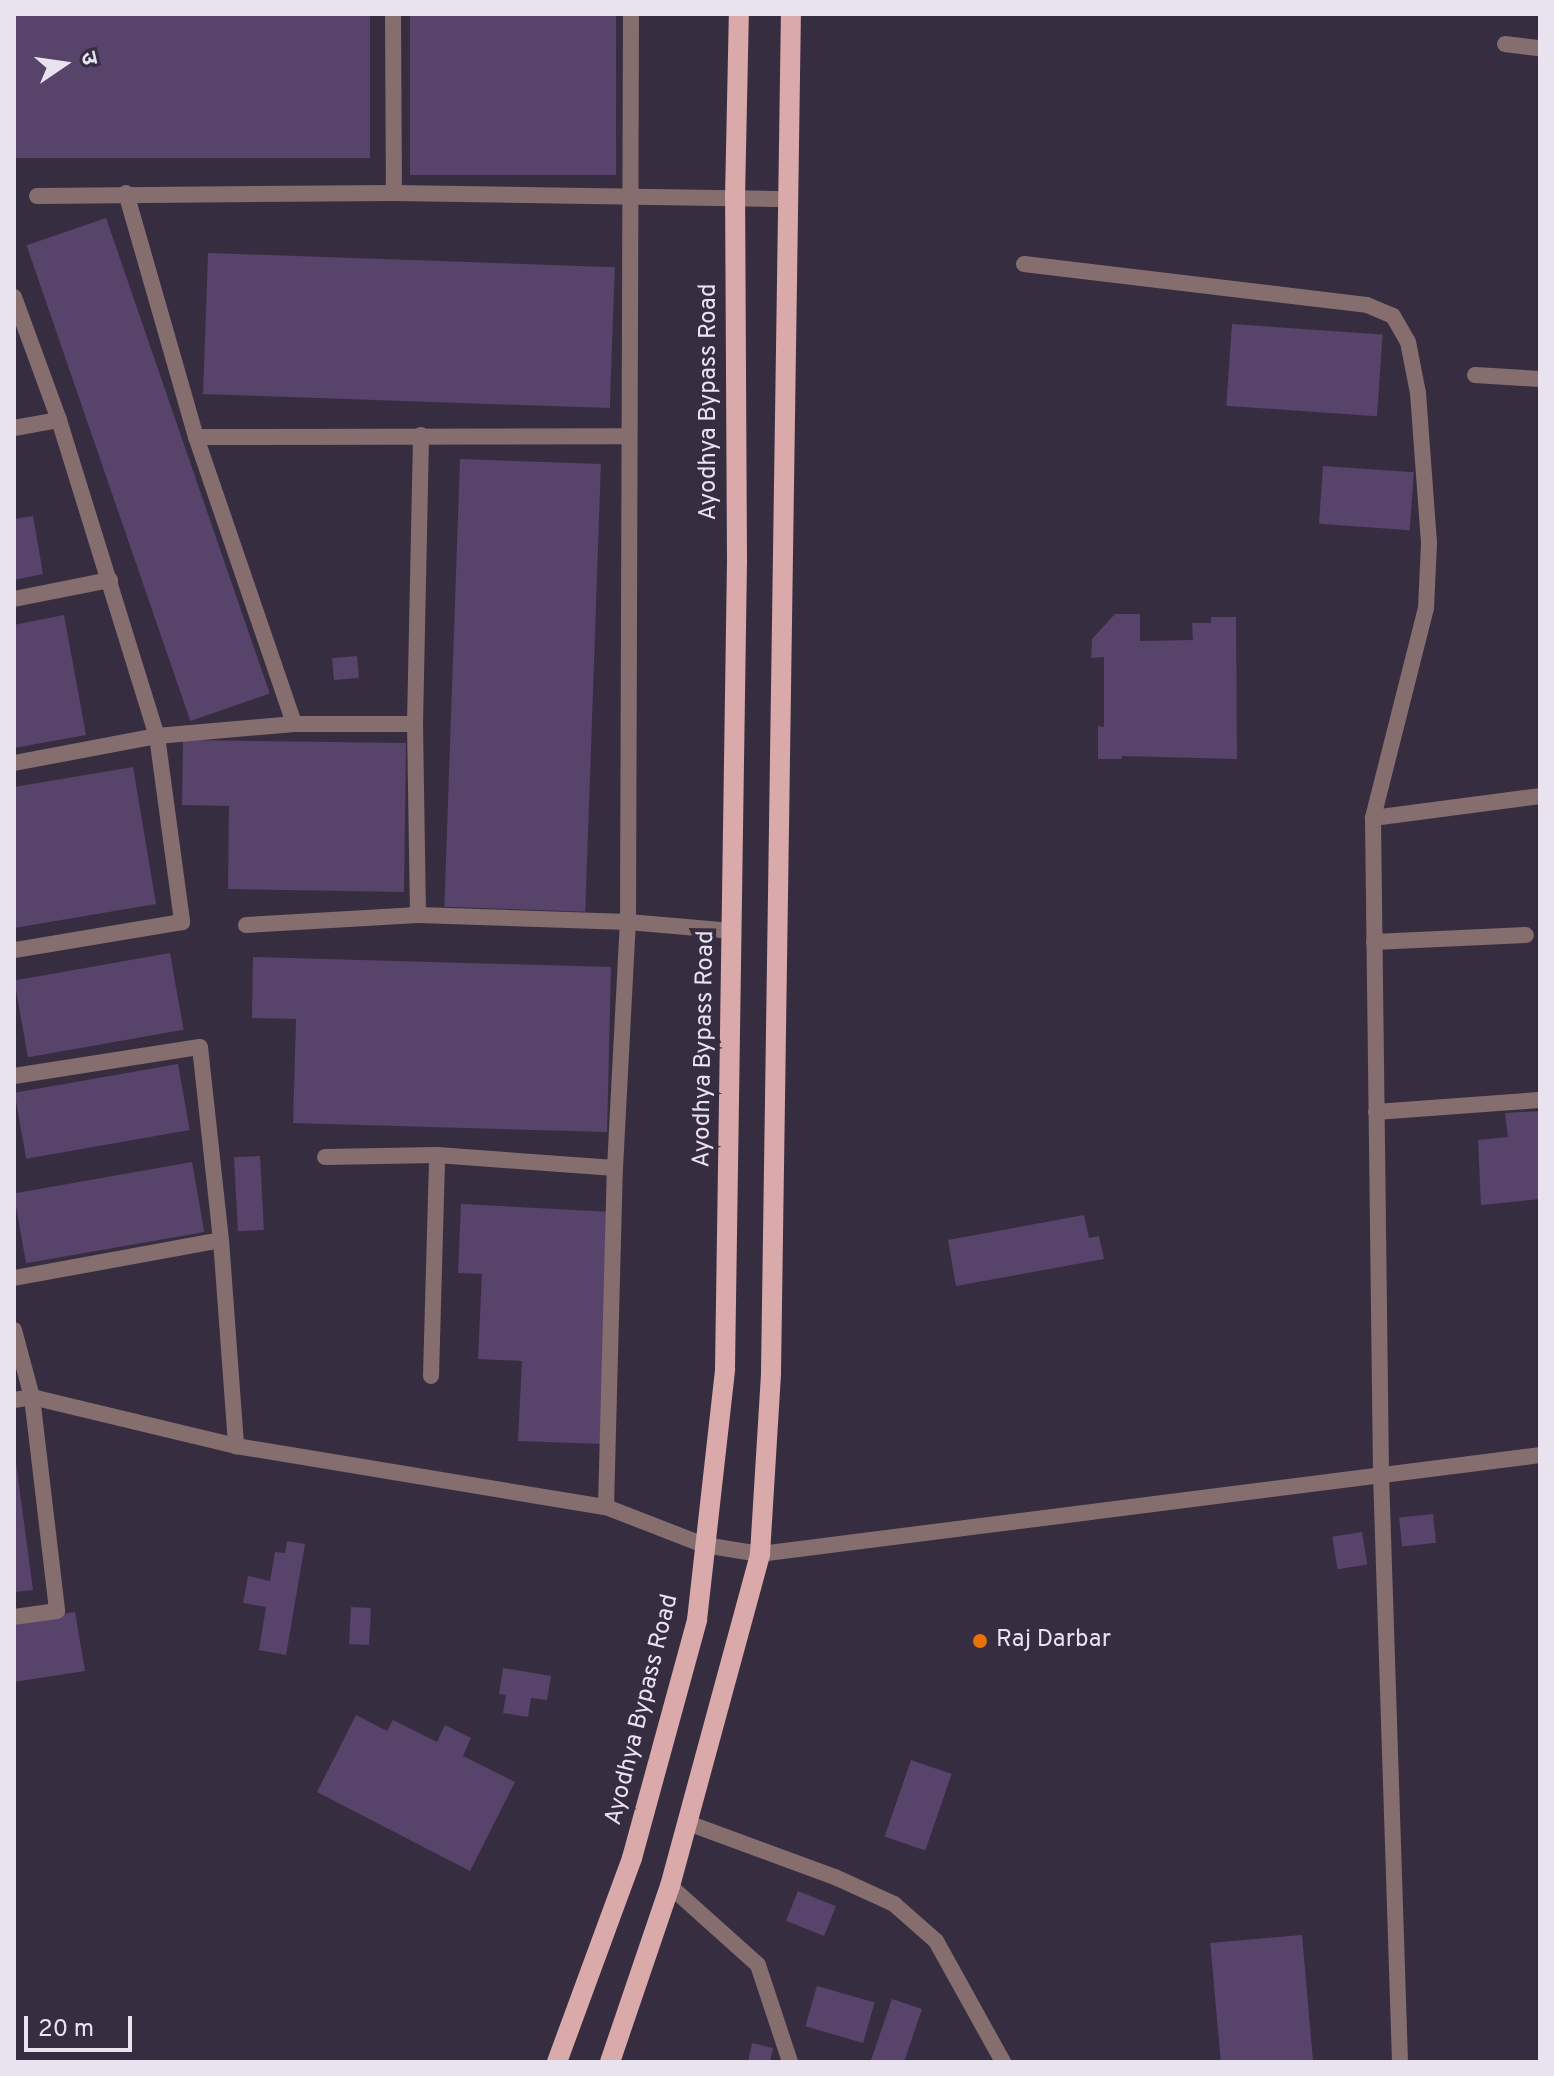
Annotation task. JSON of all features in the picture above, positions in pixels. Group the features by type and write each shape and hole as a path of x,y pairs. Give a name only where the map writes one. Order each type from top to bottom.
{"main road":[{"name":"Ayodhya Bypass Road","path":"557,2062 632,1858 697,1620 725,1369 737,578 735,198 739,14"},
{"path":"610,2062 670,1886 760,1554 771,1356 791,14"}],"street":[{"path":"393,14 394,193"},
{"path":"606,1507 615,1168 628,922 627,436 631,14"},
{"path":"1505,44 1540,48"},
{"path":"126,193 196,437 294,724"},
{"path":"37,196 394,193 788,199"},
{"path":"1024,264 1367,305 1393,316 1408,342 1418,393 1429,543 1426,608 1373,818 1381,1473 1400,2062"},
{"path":"14,297 59,420 157,736 182,922 14,950"},
{"path":"1475,375 1540,379"},
{"path":"14,428 59,420"},
{"path":"418,915 415,724 421,435"},
{"path":"196,437 627,436"},
{"path":"14,599 110,580"},
{"path":"14,763 157,736 294,724 415,724"},
{"path":"1373,818 1540,796"},
{"path":"246,925 418,915 628,922 733,931"},
{"path":"1374,942 1526,935"},
{"path":"14,1076 200,1047 221,1240 236,1446"},
{"path":"1376,1112 1539,1100"},
{"path":"325,1157 437,1155 615,1168"},
{"path":"431,1376 437,1155"},
{"path":"14,1278 221,1240"},
{"path":"14,1330 32,1397 57,1611 14,1617"},
{"path":"14,1400 32,1397 236,1446 606,1507 704,1545 760,1554 1540,1455"},
{"path":"688,1823 835,1877 894,1904 936,1941 1003,2062"},
{"path":"670,1886 758,1965 790,2062"}],"building":[{"path":"14,14 370,14 370,158 14,158"},
{"path":"410,14 616,14 616,175 410,175"},
{"path":"106,218 270,694 190,721 27,245"},
{"path":"208,253 615,267 610,408 203,394"},
{"path":"1232,324 1383,335 1377,416 1226,406"},
{"path":"460,459 601,464 585,912 444,907"},
{"path":"1323,466 1414,472 1410,530 1319,524"},
{"path":"33,516 43,574 14,580 14,519"},
{"path":"1115,614 1140,614 1140,641 1193,640 1192,623 1211,623 1211,617 1236,617 1237,759 1122,756 1122,759 1098,759 1098,726 1104,727 1104,657 1091,658 1092,639"},
{"path":"64,615 86,735 14,748 14,625"},
{"path":"357,656 359,678 334,680 332,658"},
{"path":"183,740 406,743 404,892 228,889 229,806 182,805"},
{"path":"133,767 156,904 14,928 14,787"},
{"path":"170,953 184,1030 28,1057 14,980"},
{"path":"253,957 611,967 607,1132 293,1123 296,1019 252,1018"},
{"path":"178,1064 190,1130 26,1159 15,1093"},
{"path":"1540,1111 1540,1199 1481,1205 1478,1140 1508,1137 1505,1113"},
{"path":"260,1156 264,1230 238,1231 234,1157"},
{"path":"192,1162 204,1232 26,1263 14,1193"},
{"path":"461,1204 612,1212 602,1444 518,1441 522,1361 478,1359 482,1274 458,1273"},
{"path":"1084,1215 1089,1238 1099,1236 1104,1259 956,1286 948,1240"},
{"path":"14,1464 33,1590 14,1592"},
{"path":"1433,1514 1436,1543 1402,1546 1399,1518"},
{"path":"1362,1532 1367,1565 1338,1569 1332,1537"},
{"path":"287,1541 305,1544 286,1655 259,1650 266,1607 243,1603 248,1576 270,1581 275,1552 285,1553"},
{"path":"351,1607 371,1608 369,1645 349,1644"},
{"path":"75,1612 85,1671 14,1682 14,1622"},
{"path":"503,1668 551,1676 547,1700 531,1698 528,1717 503,1713 506,1695 499,1694"},
{"path":"356,1715 387,1731 393,1720 437,1742 445,1725 471,1738 463,1756 515,1782 470,1871 317,1792"},
{"path":"911,1760 952,1774 925,1851 885,1837"},
{"path":"798,1891 836,1906 824,1936 786,1921"},
{"path":"1302,1935 1313,2062 1221,2062 1210,1943"},
{"path":"817,1986 875,2003 863,2043 805,2026"},
{"path":"892,1999 922,2009 904,2062 875,2062 871,2060"},
{"path":"752,2043 773,2048 770,2062 748,2062"}],"place":[{"name":"Raj Darbar","path":"980,1641"}]}
